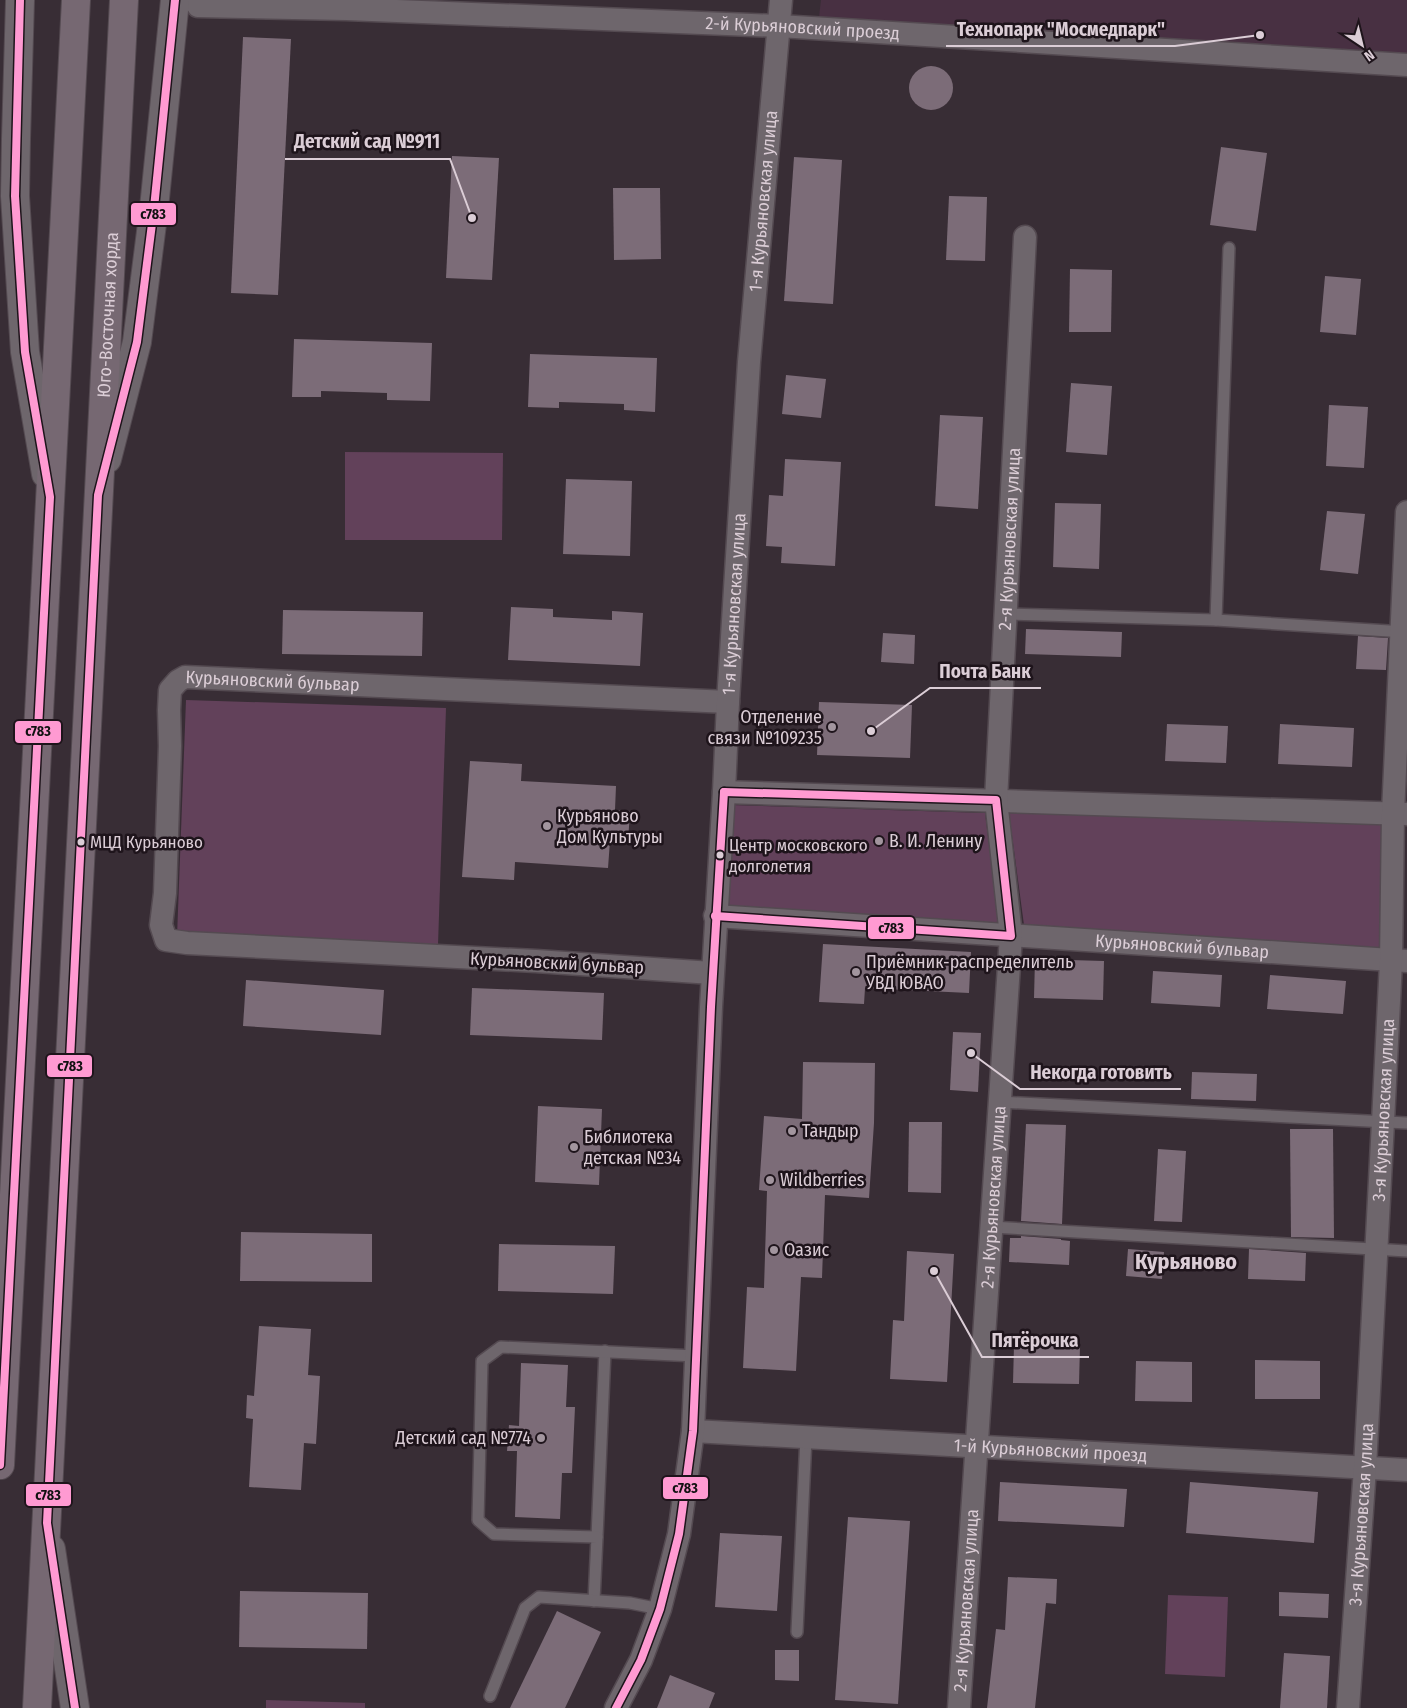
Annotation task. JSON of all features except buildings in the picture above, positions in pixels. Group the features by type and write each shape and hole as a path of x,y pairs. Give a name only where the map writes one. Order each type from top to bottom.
{"main road":[{"path":"0,1465 76,0"},
{"name":"Юго-Восточная хорда","path":"37,1708 124,0"}],"street":[{"path":"20,0 15,196 25,352 50,497"},
{"name":"1-я Курьяновская улица","path":"616,1708 641,1660 660,1609 679,1534 693,1431 712,973 728,702 749,362 781,0"},
{"path":"98,495 136,342 154,208 186,3"},
{"name":"2-й Курьяновский проезд","path":"186,3 346,5 779,26 1407,65"},
{"name":"2-я Курьяновская улица","path":"959,1708 1011,936 996,800 1025,237"},
{"name":"3-я Курьяновская улица","path":"1348,1708 1366,1468 1383,1122 1399,961 1400,813 1407,512"},
{"name":"Курьяновский бульвар","path":"712,973 536,961 187,943 166,940 161,925 165,893 170,746 168,710 170,690 178,681 185,677 728,702"},
{"path":"724,792 1400,813"},
{"name":"Курьяновский бульвар","path":"715,916 1399,961"},
{"name":"1-й Курьяновский проезд","path":"693,1431 1407,1470"},
{"path":"47,1522 75,1708"}],"lane":[{"path":"1216,620 1229,248"},
{"path":"1006,614 1216,620 1404,632"},
{"path":"1000,1102 1407,1123"},
{"path":"991,1227 1407,1251"},
{"path":"597,1537 494,1534 478,1520 482,1362 501,1347 696,1356"},
{"path":"594,1601 605,1351"},
{"path":"797,1632 806,1437"},
{"path":"490,1696 525,1608 539,1598 630,1603 660,1609"}],"shaded area":[{"path":"821,0 1407,0 1407,53 819,17"},
{"path":"345,452 503,453 502,540 345,540"},
{"path":"186,700 446,708 438,945 177,937"},
{"path":"730,805 985,813 999,925 724,905"},
{"path":"1009,813 1382,823 1380,950 1024,925"},
{"path":"1168,1595 1228,1597 1225,1677 1165,1674"},
{"path":"266,1700 365,1703 365,1708 266,1708"}],"transit line":[{"name":"с783","path":"0,1465 50,497 25,352 15,196 20,0"},
{"name":"с783","path":"75,1708 47,1523 98,495 137,342 154,208 175,0"},
{"name":"с783","path":"715,916 1011,936 996,800 724,792"},
{"name":"с783","path":"616,1708 641,1660 660,1609 679,1534 693,1431 711,1007 724,792"}],"place":[{"name":"Технопарк \"Мосмедпарк\"","path":"1260,35"},
{"name":"Детский сад №911","path":"472,218"},
{"name":"Отделение связи №109235","path":"832,727"},
{"name":"Почта Банк","path":"871,731"},
{"name":"Курьяново Дом Культуры","path":"547,826"},
{"name":"В. И. Ленину","path":"879,841"},
{"name":"МЦД Курьяново","path":"81,842"},
{"name":"Центр московского долголетия","path":"720,855"},
{"name":"Приёмник-распределитель УВД ЮВАО","path":"856,972"},
{"name":"Некогда готовить","path":"971,1053"},
{"name":"Тандыр","path":"792,1131"},
{"name":"Библиотека детская №34","path":"574,1147"},
{"name":"Wildberries","path":"770,1180"},
{"name":"Оазис","path":"774,1250"},
{"name":"Пятёрочка","path":"934,1271"},
{"name":"Детский сад №774","path":"541,1438"}],"district":[{"name":"Курьяново","path":"1186,1261"}]}
